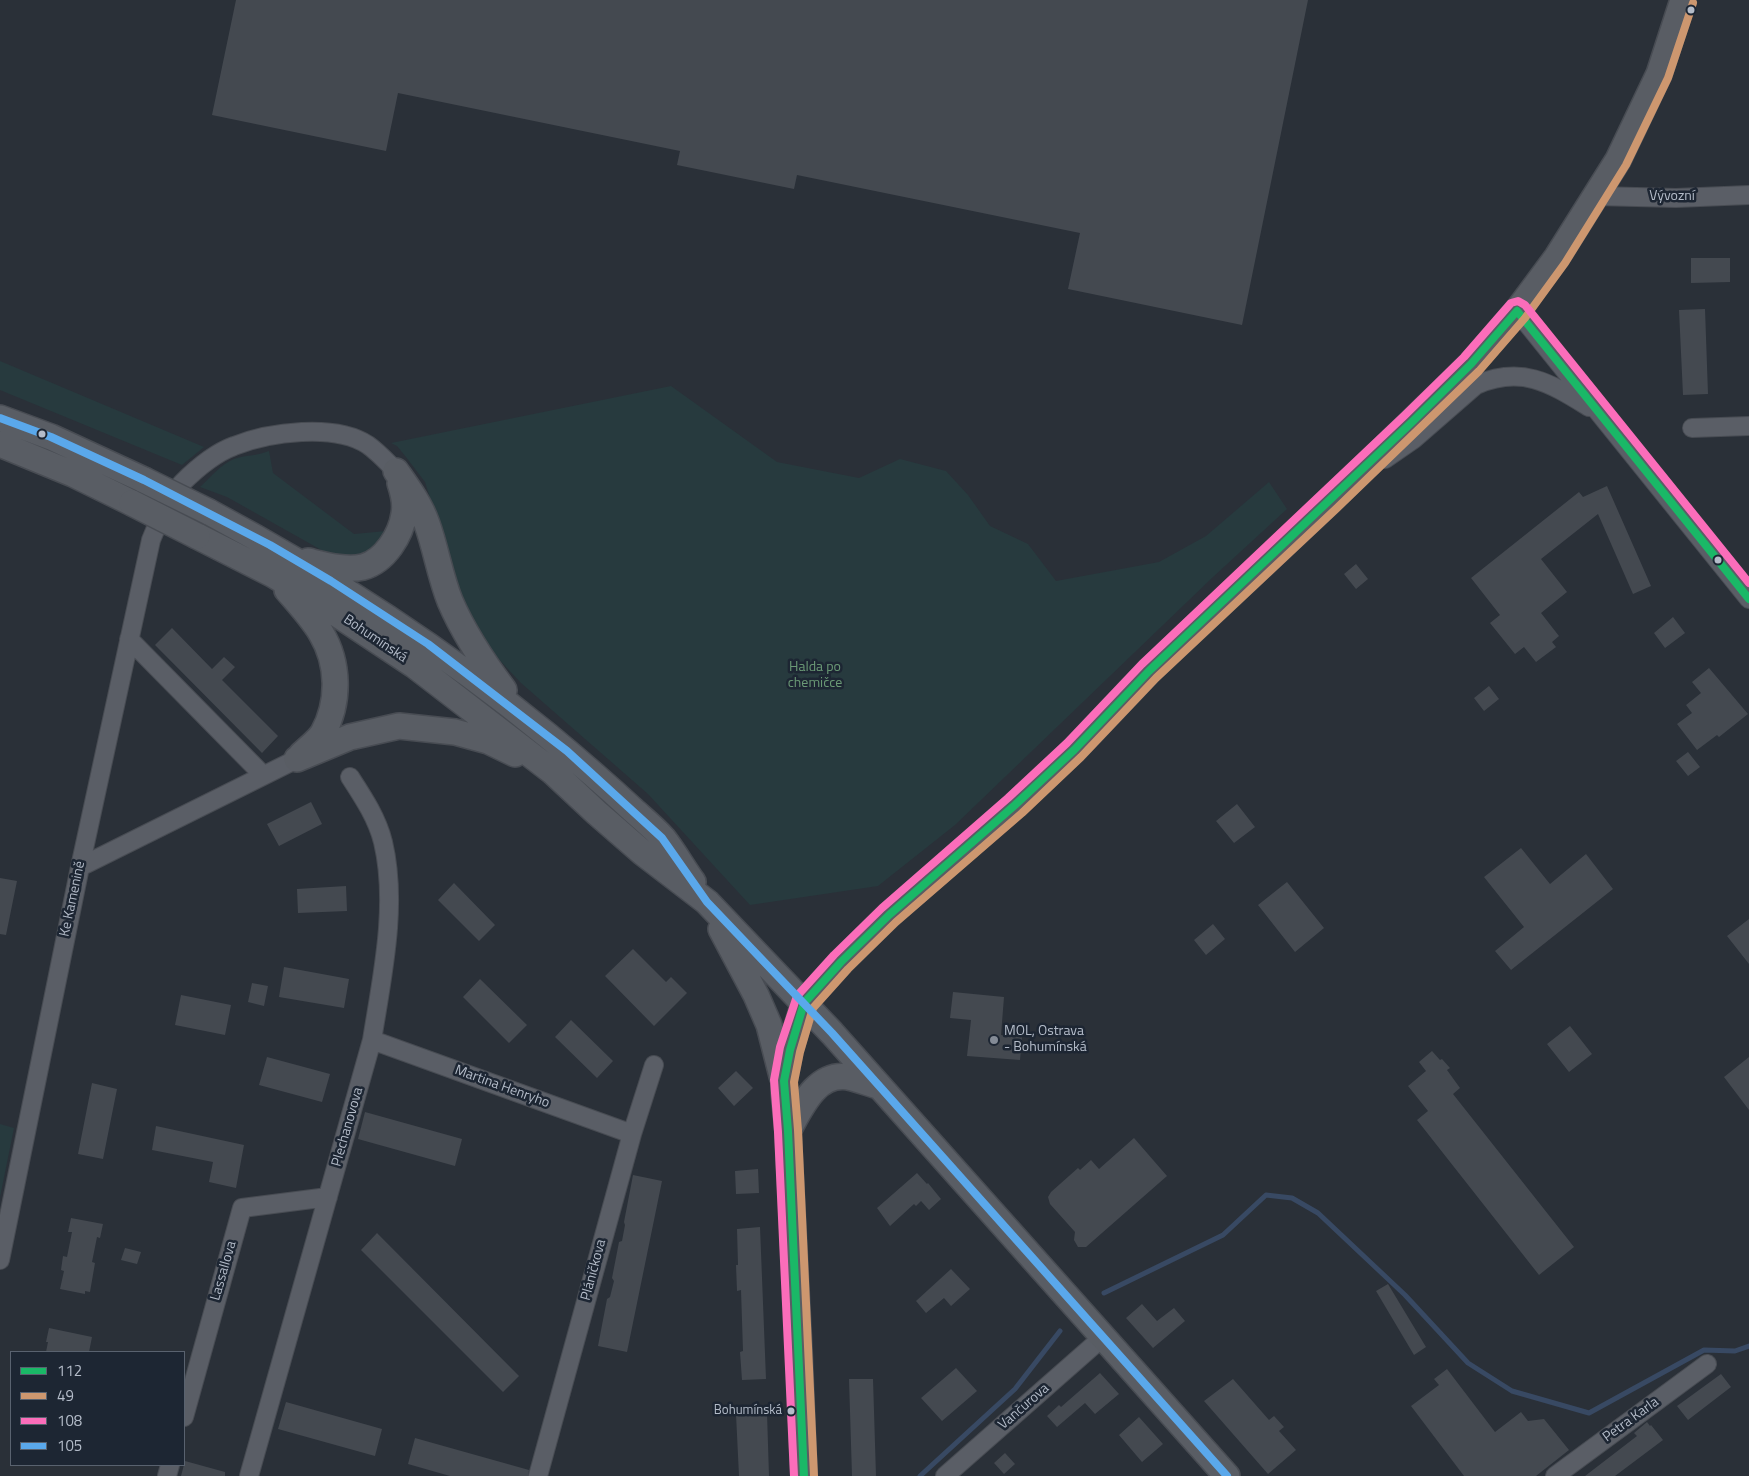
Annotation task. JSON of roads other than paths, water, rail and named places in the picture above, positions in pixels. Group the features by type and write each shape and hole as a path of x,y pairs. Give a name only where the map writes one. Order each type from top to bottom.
{"main road":[{"path":"784,1081 804,1003 841,962 889,915 1015,805 1074,750 1149,671 1471,364 1517,311 1557,257 1618,160 1659,74 1683,0"},
{"name":"Bohumínská","path":"0,418 51,437 209,512 330,580 388,617 522,714 615,794 662,838 707,902"},
{"name":"Bohumínská","path":"0,444 73,474 272,574 327,607 414,665 553,772 643,853 707,902 804,1003 1227,1476"},
{"path":"270,545 308,561 329,565 348,568 362,567 372,563 385,552 397,537 404,513 403,492 396,471"},
{"path":"396,471 416,499 427,524 439,571 450,602 466,637 522,714"},
{"path":"272,574 321,632 332,658 336,687 332,710 322,734 298,759"},
{"path":"298,759 350,737 399,726 455,732 488,741 553,772"},
{"path":"707,902 748,979 769,1025 784,1081 804,1476"},
{"path":"788,1131 808,1096 829,1079 846,1077 878,1086"}],"street":[{"name":"Vývozní","path":"1596,196 1676,198 1749,195"},
{"path":"1517,311 1749,598"},
{"path":"1356,475 1396,453 1476,385 1486,381 1520,376 1544,382 1600,413"},
{"path":"1692,428 1749,426"},
{"name":"Ke Kamenině","path":"0,1260 80,867 151,540 160,517 180,484 202,465 233,446 272,434 334,433 367,444 396,471"},
{"path":"130,638 264,776"},
{"path":"80,867 298,759"},
{"name":"Plechanovova","path":"249,1476 372,1040 388,923 388,875 383,841 372,812 350,777"},
{"name":"Martina Henryho","path":"372,1040 632,1134"},
{"name":"Pláničkova","path":"538,1476 632,1134 654,1064"},
{"name":"Lassallova","path":"185,1413 242,1208 328,1197"},
{"name":"Vančurova","path":"945,1476 1103,1337"},
{"name":"Petra Karla","path":"1555,1476 1707,1364"}],"waterway":[{"path":"1104,1293 1223,1235 1266,1195 1292,1198 1318,1213 1405,1295 1468,1363 1512,1391 1589,1413 1704,1350 1735,1351 1749,1346"},
{"path":"920,1476 1015,1389 1060,1331"}],"place":[{"name":"MOL, Ostrava - Bohumínská","path":"994,1040"},
{"name":"Bohumínská","path":"791,1411"}],"park label":[{"name":"Halda po chemičce","path":"815,676"}]}
